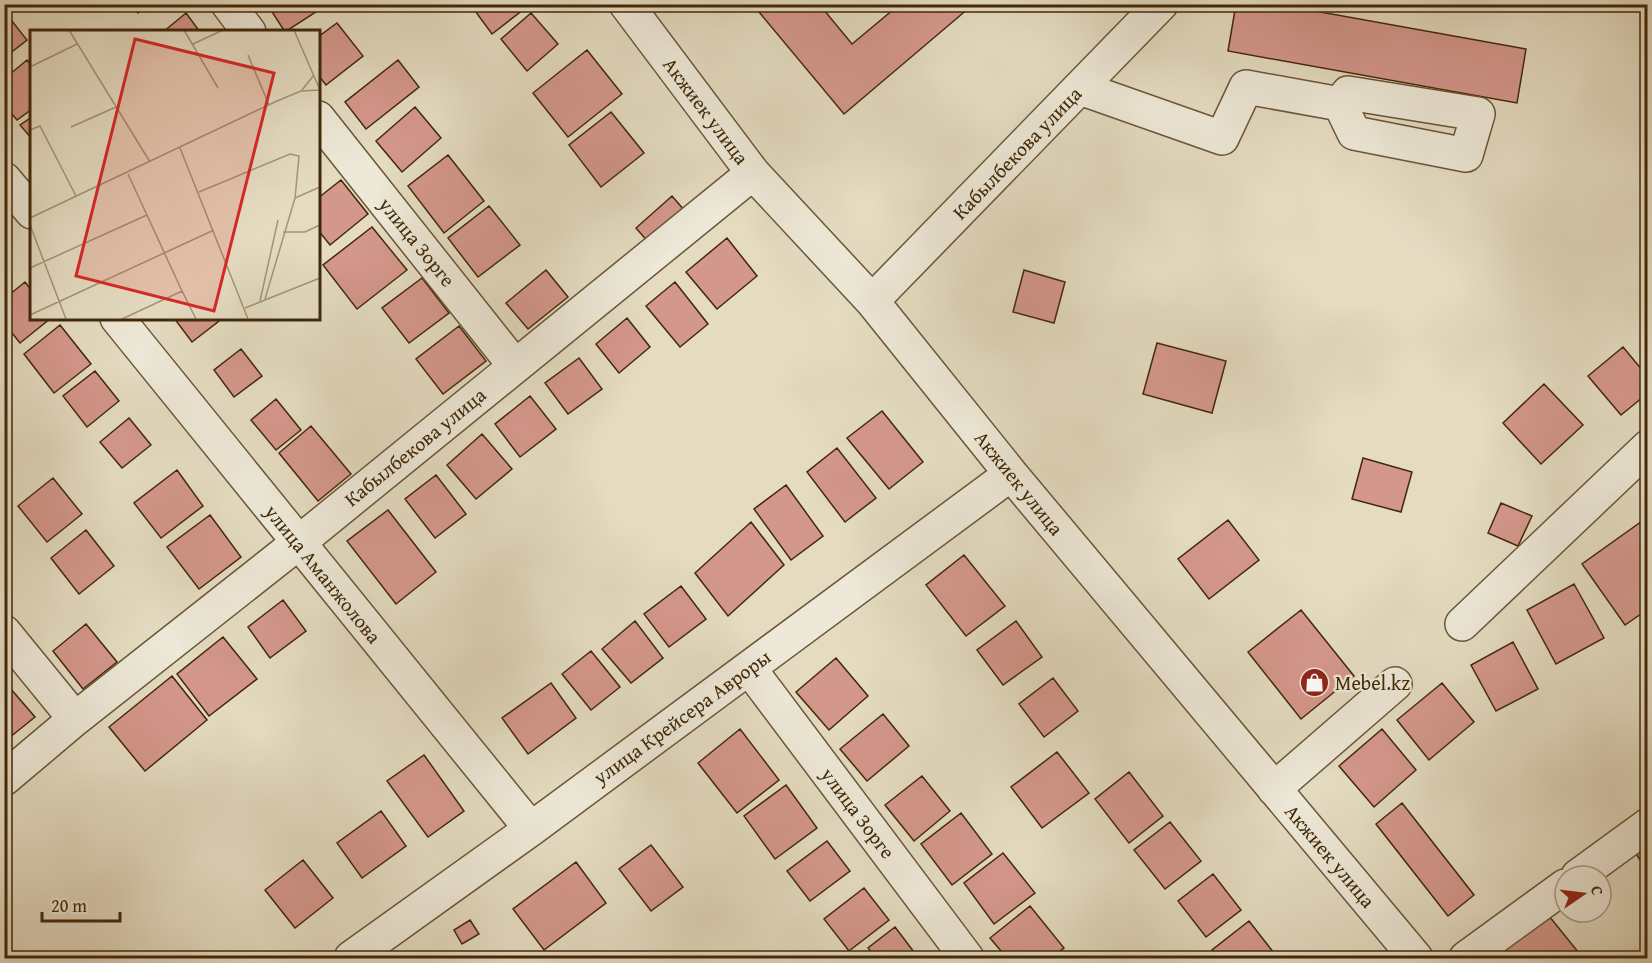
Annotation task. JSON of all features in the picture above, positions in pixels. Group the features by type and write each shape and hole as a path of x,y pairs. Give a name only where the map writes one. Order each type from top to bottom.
{"street":[{"path":"228,4 248,30"},
{"name":"Акжиек улица","path":"626,4 753,173 872,301 1011,474 1416,958"},
{"name":"Кабылбекова улица","path":"872,301 1161,4"},
{"path":"1080,88 1222,138 1246,87 1340,104"},
{"name":"улица Зорге","path":"320,121 515,366"},
{"name":"Кабылбекова улица","path":"4,779 75,719 298,543 753,173"},
{"path":"4,179 30,210"},
{"name":"улица Аманжолова","path":"119,320 531,829"},
{"path":"1462,624 1647,447"},
{"name":"улица Крейсера Авроры","path":"351,958 531,829 1011,474"},
{"path":"4,632 75,719"},
{"name":"улица Зорге","path":"749,668 967,958"},
{"path":"1274,789 1395,684"},
{"path":"1594,864 1647,825"},
{"path":"1466,958 1553,895"}],"building":[{"path":"131,4 149,4 138,13"},
{"path":"267,4 320,4 322,8 288,30 284,30"},
{"path":"470,4 527,4 528,6 492,34"},
{"path":"755,4 819,4 852,44 900,4 966,4 969,8 844,114 754,6"},
{"path":"1236,4 1276,4 1526,49 1517,103 1228,51"},
{"path":"4,11 27,40 4,58"},
{"path":"186,13 199,30 165,30"},
{"path":"531,13 558,44 527,71 501,39"},
{"path":"337,23 363,56 326,85 320,78 320,36"},
{"path":"587,50 622,94 568,137 533,93"},
{"path":"27,60 30,64 30,110 17,120 4,105 4,79"},
{"path":"398,60 419,87 366,129 345,102"},
{"path":"415,107 441,138 402,172 376,141"},
{"path":"611,112 644,153 601,187 569,145"},
{"path":"30,118 30,137 20,125"},
{"path":"448,155 484,201 444,233 408,186"},
{"path":"341,180 368,214 330,245 320,232 320,196"},
{"path":"672,196 685,211 649,243 636,228"},
{"path":"489,206 520,245 478,277 448,238"},
{"path":"372,227 407,270 357,309 323,265"},
{"path":"727,238 757,276 717,309 686,272"},
{"path":"546,270 568,297 528,329 506,303"},
{"path":"1024,270 1065,282 1054,323 1013,312"},
{"path":"422,278 449,313 409,343 382,308"},
{"path":"25,282 30,288 30,320 49,320 20,343 4,323 4,299"},
{"path":"675,282 708,324 680,347 646,306"},
{"path":"627,318 650,347 619,373 596,344"},
{"path":"176,320 218,320 219,321 192,342"},
{"path":"60,325 91,364 54,393 24,354"},
{"path":"459,326 486,361 443,394 416,359"},
{"path":"1157,343 1226,361 1212,413 1143,394"},
{"path":"1623,347 1648,377 1648,393 1621,415 1588,376"},
{"path":"241,349 262,376 234,397 214,370"},
{"path":"579,358 602,389 568,414 545,383"},
{"path":"95,371 119,401 87,427 63,396"},
{"path":"1544,384 1583,425 1541,464 1503,423"},
{"path":"530,396 556,429 520,457 495,424"},
{"path":"276,399 301,430 276,450 251,420"},
{"path":"882,411 923,462 889,489 847,438"},
{"path":"129,418 151,445 122,468 100,442"},
{"path":"311,426 351,474 318,501 279,453"},
{"path":"482,434 512,469 476,499 447,465"},
{"path":"837,448 876,498 845,522 807,472"},
{"path":"1363,458 1412,472 1401,512 1352,499"},
{"path":"177,470 203,506 161,538 134,503"},
{"path":"436,475 466,514 435,538 405,499"},
{"path":"53,478 82,514 47,542 18,506"},
{"path":"786,485 823,536 791,560 754,509"},
{"path":"1501,503 1532,516 1518,546 1488,533"},
{"path":"388,510 436,572 396,604 347,541"},
{"path":"210,515 241,557 199,589 167,547"},
{"path":"1645,519 1648,523 1648,609 1625,625 1582,564"},
{"path":"1228,520 1259,560 1209,599 1178,559"},
{"path":"751,522 784,565 728,616 695,573"},
{"path":"86,530 114,566 79,594 51,558"},
{"path":"964,555 1005,606 966,636 926,585"},
{"path":"1574,584 1604,638 1556,664 1527,610"},
{"path":"681,586 706,619 669,647 644,614"},
{"path":"283,600 306,631 270,658 248,627"},
{"path":"1301,610 1354,676 1301,719 1248,652"},
{"path":"635,621 663,658 631,683 602,649"},
{"path":"1016,621 1042,657 1003,685 977,650"},
{"path":"86,624 117,662 83,689 53,651"},
{"path":"223,637 257,679 209,716 177,674"},
{"path":"1513,642 1538,689 1496,711 1471,665"},
{"path":"591,651 620,687 591,710 562,674"},
{"path":"836,658 868,696 829,730 796,692"},
{"path":"172,676 207,720 145,771 109,727"},
{"path":"1053,678 1078,711 1044,737 1019,704"},
{"path":"4,681 35,717 4,742"},
{"path":"551,683 576,718 528,754 502,718"},
{"path":"1442,683 1474,722 1429,760 1397,720"},
{"path":"883,714 909,746 867,781 840,749"},
{"path":"740,729 779,780 737,813 698,763"},
{"path":"1382,729 1416,770 1374,807 1339,766"},
{"path":"1057,752 1089,793 1042,828 1011,787"},
{"path":"424,755 464,811 428,837 387,781"},
{"path":"1129,772 1163,816 1129,843 1095,799"},
{"path":"922,776 950,811 914,841 885,805"},
{"path":"786,785 817,828 775,859 744,816"},
{"path":"1402,803 1474,895 1448,916 1376,824"},
{"path":"381,811 406,846 362,878 337,843"},
{"path":"961,813 992,854 952,885 921,844"},
{"path":"1170,822 1201,861 1165,889 1134,850"},
{"path":"827,841 850,871 810,901 787,871"},
{"path":"651,845 683,887 651,911 619,869"},
{"path":"1648,847 1648,872 1636,854"},
{"path":"1003,853 1035,893 994,924 964,883"},
{"path":"303,860 333,898 295,928 265,890"},
{"path":"576,862 606,903 544,950 513,909"},
{"path":"1213,874 1241,910 1206,937 1178,901"},
{"path":"864,888 889,920 849,951 824,919"},
{"path":"1030,906 1064,948 1051,958 1007,958 990,938"},
{"path":"1549,916 1553,924 1555,924 1583,958 1511,958 1505,950"},
{"path":"470,920 479,934 462,944 454,930"},
{"path":"1249,921 1274,953 1268,958 1218,958 1212,950"},
{"path":"895,927 917,956 915,958 876,958 868,948"}],"place":[{"name":"Mebel.kz","path":"1314,683"}]}
